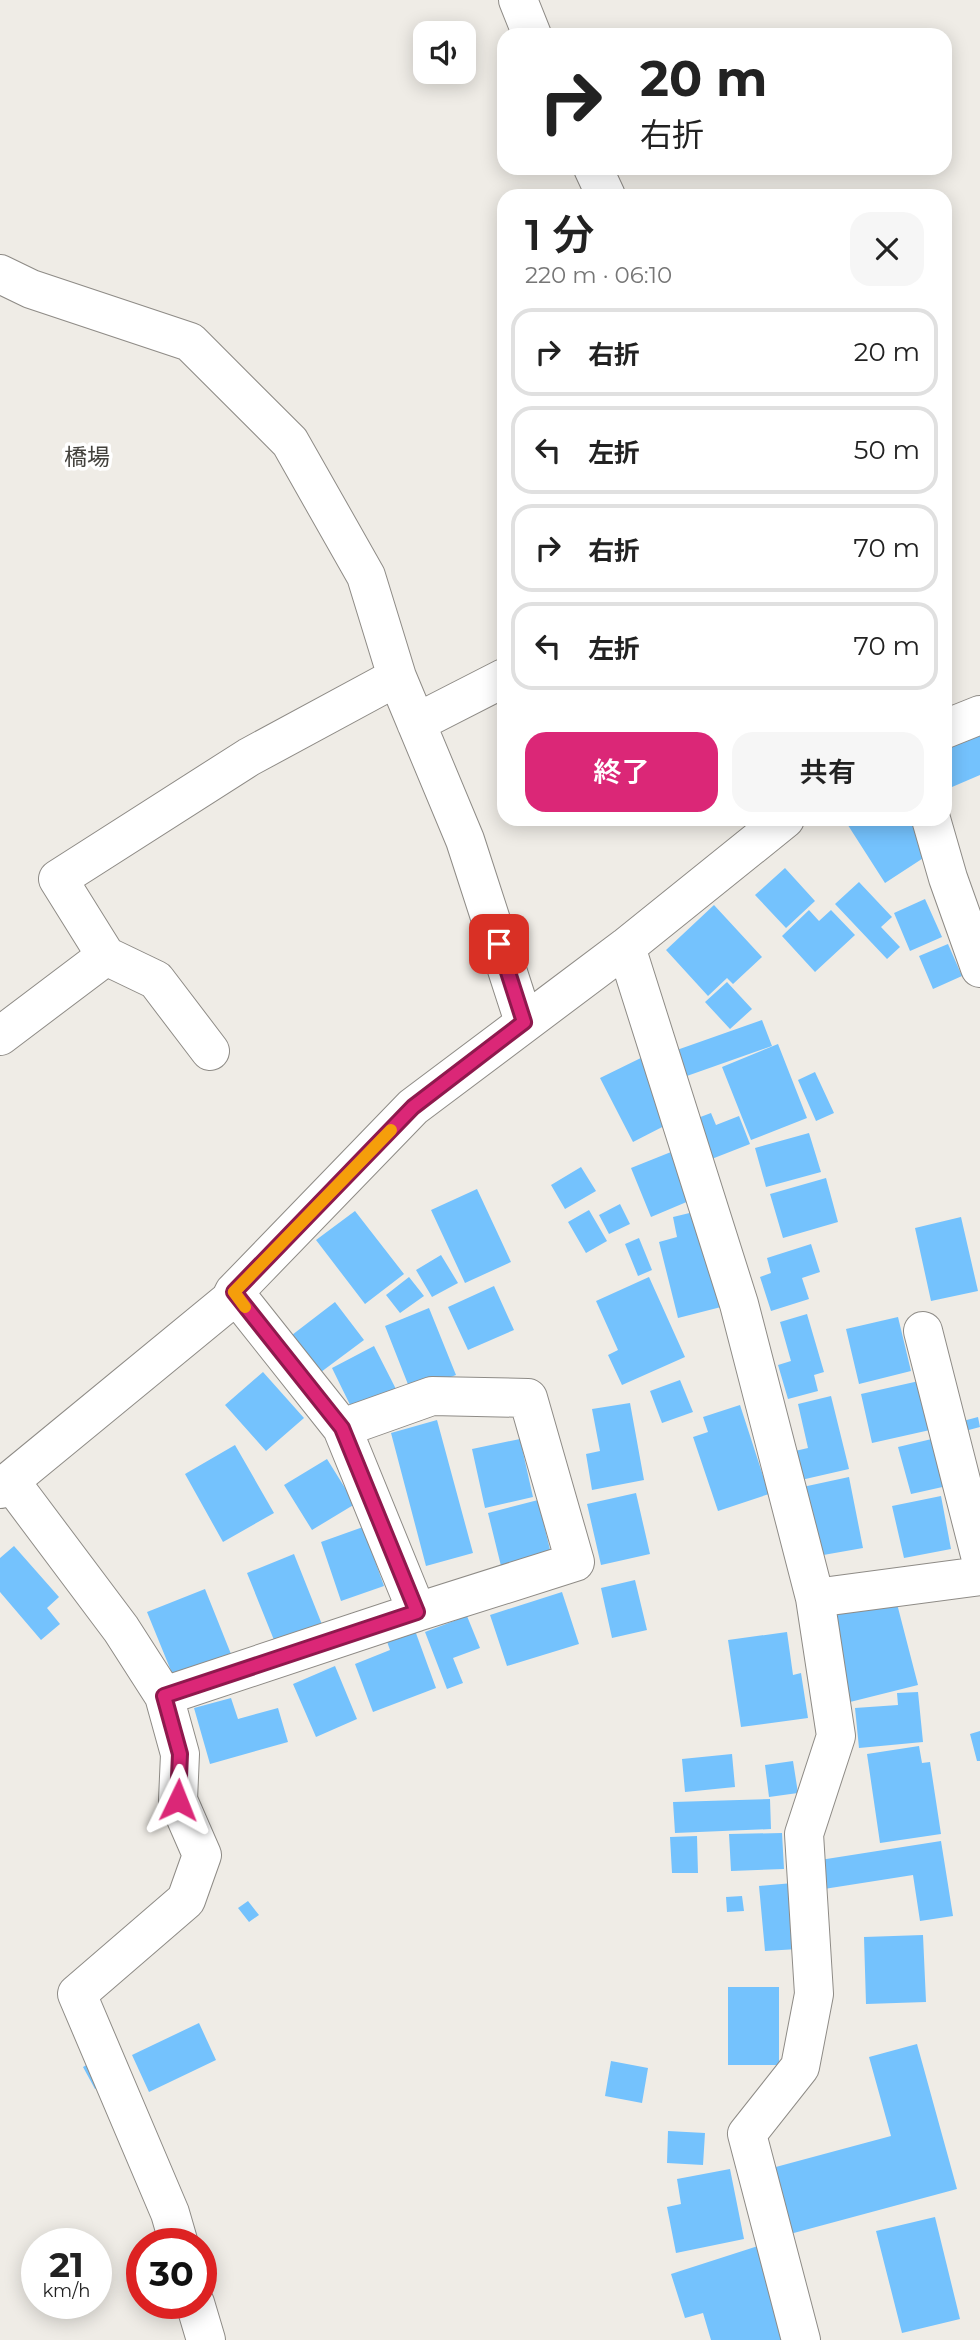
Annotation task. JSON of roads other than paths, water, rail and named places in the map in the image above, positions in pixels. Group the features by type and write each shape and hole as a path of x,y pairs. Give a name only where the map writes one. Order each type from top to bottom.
{"street":[{"path":"519,0 529,28"},
{"path":"0,274 31,289 190,342 290,442 366,576 397,677 465,840 524,1022"},
{"path":"210,1051 156,980 106,956 58,879 249,757 397,677"},
{"path":"415,723 497,682"},
{"path":"952,726 980,715"},
{"path":"174,2228 77,1994 186,1900 202,1855 178,1800 180,1754 164,1696 121,1629 5,1485 230,1300 234,1292 413,1107 626,947 776,826"},
{"path":"933,826 948,878 980,968"},
{"path":"626,947 739,1304 816,1598 836,1736 804,1834 814,1994 800,2067 747,2134 801,2340"},
{"path":"0,1036 106,956"},
{"path":"234,1292 342,1428 417,1612"},
{"path":"923,1331 980,1555"},
{"path":"164,1696 575,1562 528,1398 432,1396 342,1428"},
{"path":"816,1598 980,1576"},
{"path":"200,2319 206,2340"}],"district":[{"name":"橋場","path":"87,457"}]}
